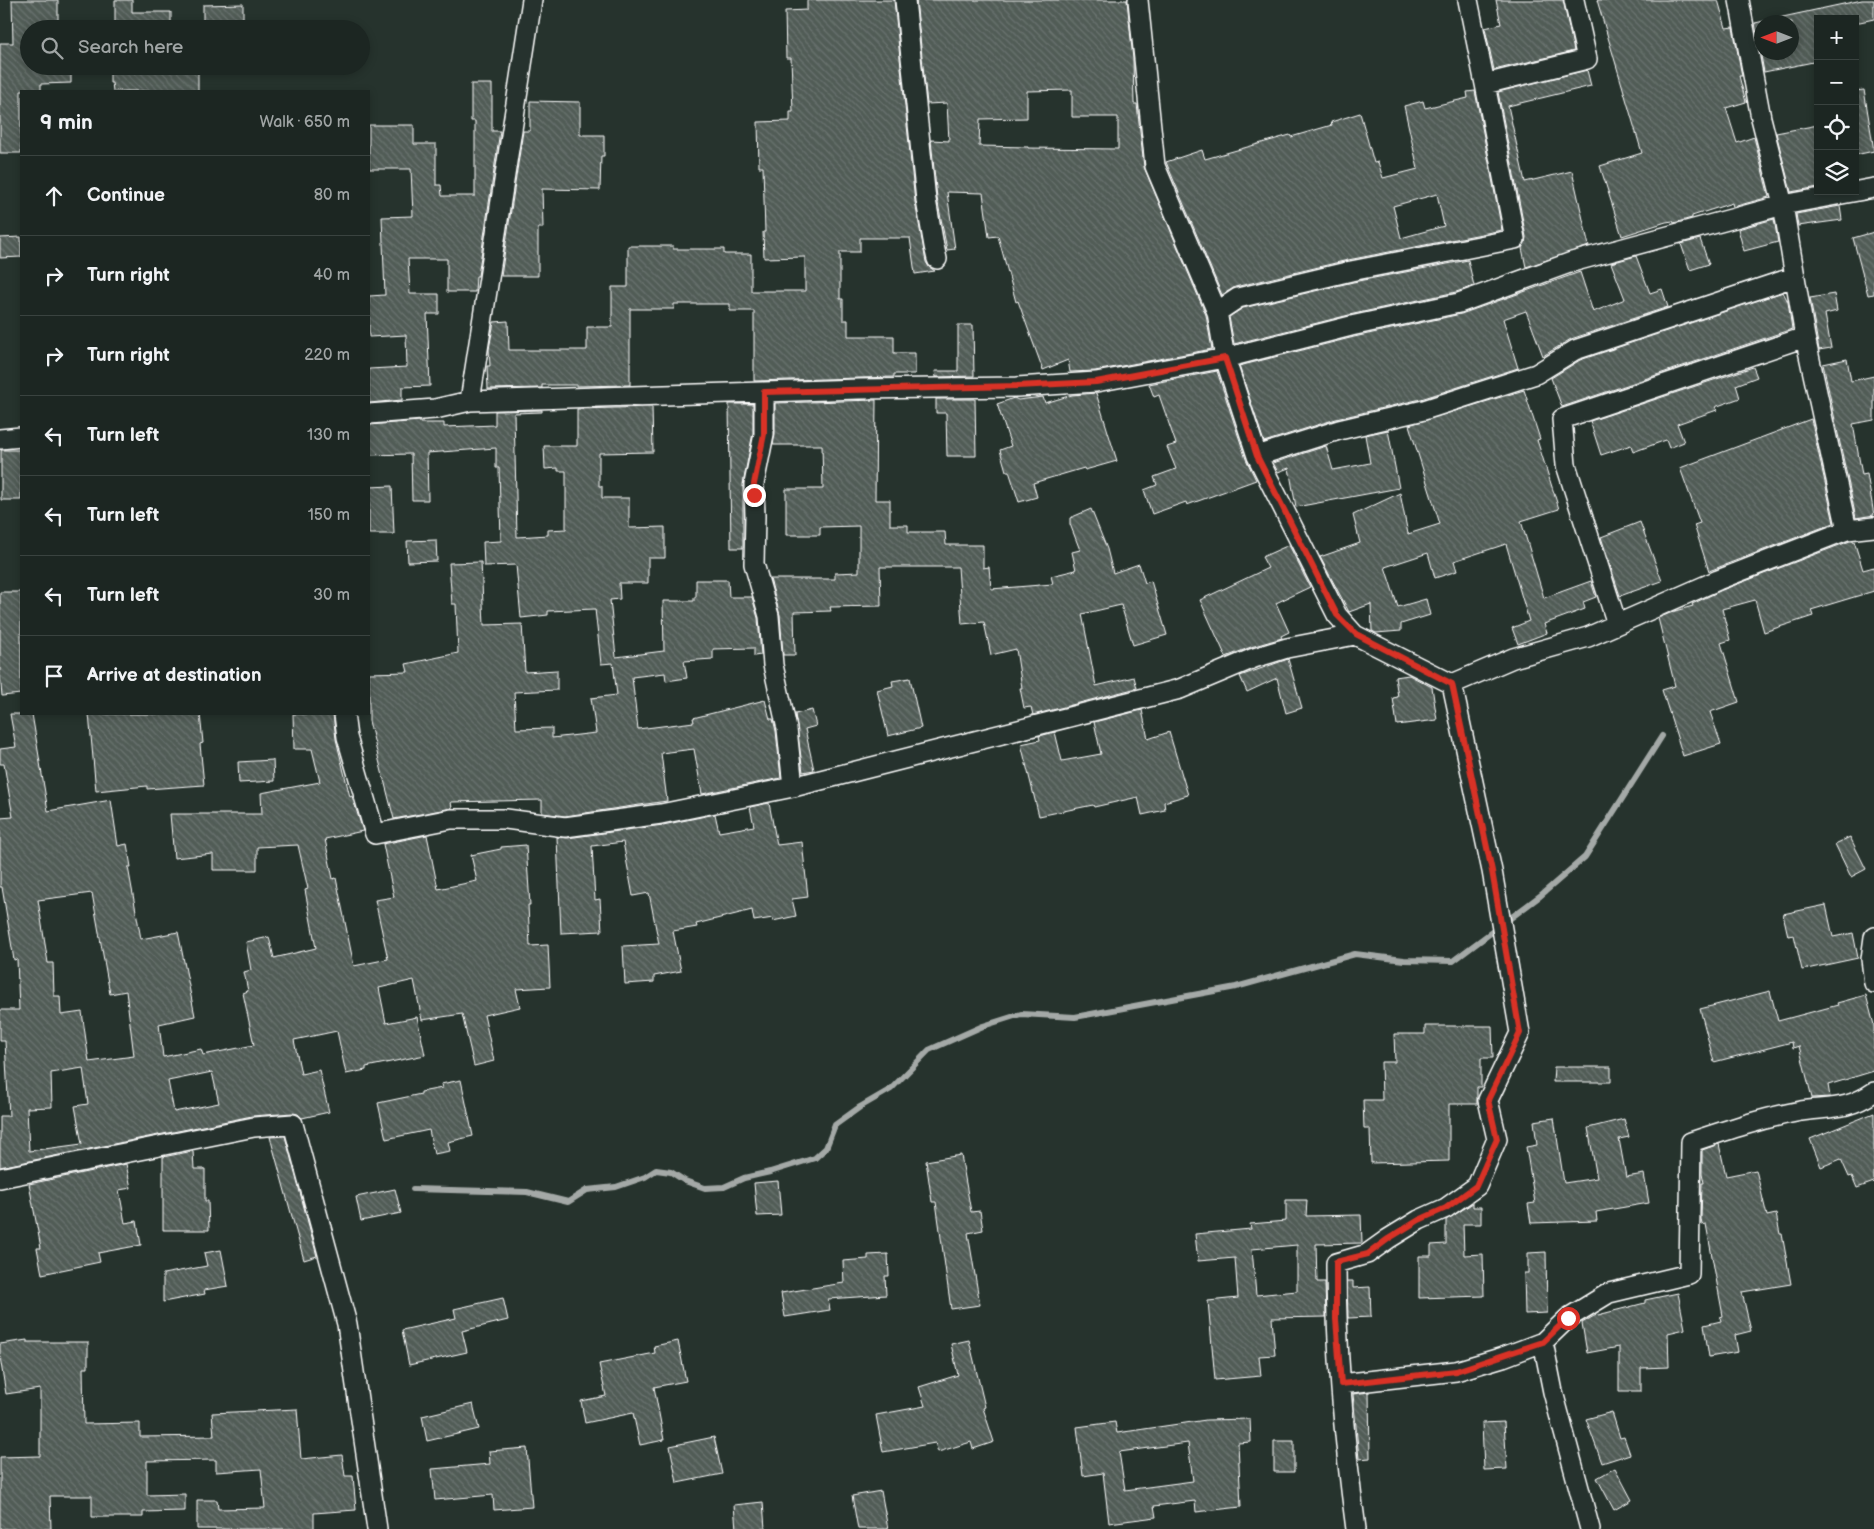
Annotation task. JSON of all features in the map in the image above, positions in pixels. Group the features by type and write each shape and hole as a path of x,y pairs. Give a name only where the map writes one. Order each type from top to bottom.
{"street":[{"path":"470,401 532,0"},
{"path":"905,0 926,200 937,259"},
{"path":"1138,0 1155,166 1217,312 1225,358 1257,456 1337,615 1356,634 1452,684"},
{"path":"1217,312 1238,298 1351,271 1515,239 1468,0"},
{"path":"1485,84 1587,59 1574,0"},
{"path":"1739,0 1761,118 1783,205 1806,338 1847,530"},
{"path":"370,414 435,409 470,401 1017,386 1096,382 1225,358 1351,326 1459,303 1572,262 1783,205 1874,188"},
{"path":"1257,456 1339,430 1424,410 1536,374 1575,350 1794,276"},
{"path":"1617,624 1566,465 1562,419 1806,338"},
{"path":"764,392 764,434 754,484 754,564 769,616 773,665 787,729 793,787"},
{"path":"0,439 20,437"},
{"path":"1452,684 1513,658 1588,637 1718,580 1847,530 1874,527"},
{"path":"344,715 347,737 375,834 451,819 506,819 565,827 661,814 793,787 1180,689 1254,658 1287,648 1356,634"},
{"path":"1356,1529 1348,1472 1336,1319 1336,1262 1368,1254 1419,1220 1446,1208 1476,1186 1497,1139 1488,1100 1520,1033 1492,871 1452,684"},
{"path":"1874,937 1871,959 1874,983"},
{"path":"1341,1384 1456,1371 1543,1342 1568,1318 1609,1293 1689,1274 1691,1142 1735,1126 1801,1111 1840,1108 1861,1101 1874,1092"},
{"path":"0,1178 254,1127 293,1124 347,1324 377,1529"},
{"path":"1543,1342 1553,1392 1590,1529"}],"building":[{"path":"12,0 58,0 58,20 20,20 20,75 71,75 71,83 41,84 41,90 20,90 20,153 0,153 0,43 13,43"},
{"path":"115,0 132,0 132,12 171,12 171,20 115,20"},
{"path":"807,0 894,0 915,202 926,262 935,271 915,274 910,238 860,238 860,252 840,252 840,299 843,299 843,320 848,320 848,336 894,336 894,353 915,353 915,374 894,374 894,377 754,381 754,311 730,311 730,304 674,304 674,309 630,309 630,385 542,385 542,388 488,389 487,366 490,366 489,349 494,322 508,321 509,350 587,350 587,327 612,327 612,287 628,287 628,246 673,246 673,249 724,249 724,254 751,254 751,291 805,291 805,257 764,258 763,167 759,167 758,122 790,121 790,112 793,112 791,58 786,58 785,11 807,10"},
{"path":"916,0 1127,0 1133,59 1134,104 1137,104 1144,167 1206,315 1212,349 1095,371 1070,372 1068,360 1043,370 1018,301 1016,302 998,236 989,237 983,193 947,192 955,249 947,250 937,198 931,140 949,141 947,103 927,104","holes":["1072,90 1072,117 1118,117 1118,149 979,146 980,119 1027,118 1027,91"]},
{"path":"1496,0 1563,0 1574,51 1494,70 1485,28 1501,24"},
{"path":"1597,0 1718,0 1726,28 1733,27 1742,76 1739,76 1746,102 1726,108 1737,143 1754,137 1769,197 1733,207 1732,203 1692,216 1692,218 1674,223 1673,221 1666,222 1622,236 1600,166 1642,153"},
{"path":"1862,0 1874,0 1874,19 1859,22 1859,15 1814,15 1814,62 1764,72 1762,60 1799,60 1799,15 1792,15"},
{"path":"243,4 243,20 203,20 203,5"},
{"path":"1587,70 1591,86 1508,106 1525,182 1572,171 1589,246 1526,267 1522,248 1526,237 1498,92"},
{"path":"110,75 198,75 198,90 113,90 112,83 110,83"},
{"path":"471,84 492,84 492,131 500,131 475,292 447,292 447,259 408,259 410,294 439,294 439,314 427,314 430,386 402,387 402,400 370,403 370,369 407,367 406,335 370,337 370,296 385,295 382,217 413,216 411,169 370,169 370,125 414,125 414,144 436,144 436,185 441,185 442,196 475,196 475,121 471,121"},
{"path":"1864,90 1874,151 1859,154 1859,105 1859,91"},
{"path":"1475,91 1502,230 1348,260 1235,287 1222,295 1166,162 1202,150 1205,159 1332,125 1331,122 1360,113 1374,163 1378,162 1383,178 1418,169 1404,106 1423,101 1425,108 1468,98 1467,92","holes":["1437,194 1444,226 1401,238 1393,206"]},
{"path":"530,101 580,102 580,135 604,135 604,156 601,156 600,190 542,189 543,228 538,228 538,276 501,276 523,131 530,131"},
{"path":"1814,126 1814,188 1791,192 1776,133"},
{"path":"1840,206 1842,220 1798,226 1796,214"},
{"path":"1774,219 1778,242 1744,251 1738,229"},
{"path":"1874,232 1874,294 1868,295 1853,238"},
{"path":"20,237 20,257 0,258 0,238"},
{"path":"1700,239 1709,264 1690,270 1681,244"},
{"path":"1636,256 1650,293 1662,289 1668,307 1571,339 1543,356 1526,311 1503,319 1518,368 1421,399 1336,419 1264,442 1239,366 1354,337 1461,314 1580,272 1593,312 1625,299 1611,263"},
{"path":"1468,260 1474,286 1456,292 1349,315 1234,344 1229,317 1243,308 1353,282"},
{"path":"1783,292 1788,302 1792,329 1562,407 1551,378 1580,360"},
{"path":"1834,294 1837,311 1825,314 1831,348 1819,350 1810,298"},
{"path":"958,325 973,325 974,376 936,377 935,371 958,371"},
{"path":"1847,359 1851,381 1874,376 1874,420 1853,424 1862,475 1867,474 1874,515 1856,518 1823,364"},
{"path":"1753,367 1757,377 1736,385 1740,398 1715,407 1717,410 1677,424 1684,442 1669,448 1666,440 1633,452 1631,445 1601,455 1590,421"},
{"path":"1217,371 1246,459 1256,480 1187,505 1186,502 1152,514 1144,490 1157,485 1154,477 1176,469 1167,447 1176,444 1159,395 1154,397 1149,384"},
{"path":"1524,390 1540,439 1537,440 1559,509 1521,521 1544,598 1591,581 1596,597 1583,602 1585,609 1544,624 1547,633 1518,644 1512,628 1529,621 1506,544 1454,561 1457,571 1435,578 1428,553 1385,567 1398,607 1426,599 1430,615 1401,624 1401,631 1376,633 1372,631 1371,604 1349,612 1320,557 1360,543 1353,515 1400,493 1408,534 1440,524 1409,425"},
{"path":"1096,393 1117,461 1085,470 1084,468 1033,483 1037,497 1019,502 1009,471 1006,471 1000,450 1011,446 997,404 1014,398 1018,400 1043,397 1045,403 1072,395"},
{"path":"936,399 975,399 976,456 947,456 946,413 936,413"},
{"path":"876,400 875,500 890,500 890,525 908,525 908,532 945,532 946,545 983,545 983,568 989,567 991,589 1053,584 1051,576 1076,570 1072,552 1080,550 1070,524 1070,518 1091,509 1107,549 1113,573 1139,564 1145,583 1151,581 1167,635 1133,645 1121,605 1082,614 1096,686 1134,677 1137,688 1033,715 1031,707 1024,708 1016,649 991,655 984,622 962,624 958,567 880,567 881,606 830,607 831,611 794,612 795,655 783,655 780,615 770,579 835,579 835,573 859,572 859,526 820,527 820,535 786,535 786,489 823,489 822,445 773,445 775,403"},
{"path":"729,404 753,404 753,433 743,484 743,548 731,548"},
{"path":"652,407 653,452 599,453 599,486 602,486 602,498 629,498 629,528 665,527 665,558 648,558 648,583 619,583 620,599 610,600 616,657 664,651 663,601 694,601 694,597 696,597 696,580 728,580 729,597 752,597 758,618 761,655 754,656 754,648 713,649 713,659 684,661 687,678 666,681 665,673 632,677 638,729 694,722 693,718 765,700 770,719 773,719 776,731 781,778 702,794 694,749 661,753 667,801 565,816 542,813 542,800 451,802 452,808 394,819 369,721 370,673 408,672 406,664 458,653 456,604 452,604 449,563 481,562 484,625 522,624 525,672 557,670 557,690 514,692 516,729 552,728 552,738 596,733 591,698 617,695 613,663 601,664 595,609 548,611 548,615 521,618 516,565 484,566 483,542 501,541 499,468 496,468 496,448 427,453 428,500 412,500 411,454 370,455 370,425 420,421 420,423 444,423 444,427 495,425 495,411 542,410 542,412 514,413 517,537 548,535 548,530 566,529 566,471 558,471 558,468 545,469 544,446 577,446 577,409"},
{"path":"1811,419 1834,523 1709,571 1694,525 1700,523 1680,468"},
{"path":"1388,430 1399,488 1296,507 1289,468 1278,472 1273,463 1326,446 1333,470 1370,463 1365,435"},
{"path":"1,450 20,450 20,500 1,500"},
{"path":"392,486 394,534 370,534 370,487"},
{"path":"1640,522 1662,581 1620,596 1601,537"},
{"path":"436,540 437,561 408,562 407,541"},
{"path":"1854,541 1863,570 1874,567 1874,591 1811,610 1813,616 1764,632 1755,600 1722,609 1730,640 1721,643 1739,702 1710,712 1721,744 1683,756 1662,690 1675,686 1658,618 1693,606 1692,604 1722,590"},
{"path":"1289,545 1310,587 1276,603 1289,632 1281,636 1282,638 1226,657 1200,600 1268,568 1262,557"},
{"path":"0,592 20,592 20,694 2,696 0,674"},
{"path":"1288,659 1302,708 1286,713 1277,678 1247,692 1240,676"},
{"path":"1409,675 1432,687 1437,720 1397,725 1393,698 1398,697 1395,677"},
{"path":"910,678 921,728 888,736 877,690 893,686 892,681"},
{"path":"812,710 816,726 805,729 814,770 803,772 795,714"},
{"path":"1142,710 1148,739 1169,732 1188,795 1164,802 1165,810 1142,815 1138,797 1094,807 1093,805 1039,816 1021,744 1040,740 1039,736 1055,732 1062,761 1101,754 1094,722"},
{"path":"10,714 32,715 48,811 111,800 118,846 127,844 131,867 128,867 141,939 178,932 195,1016 159,1024 163,1057 201,1049 203,1055 254,1045 243,993 248,991 244,972 251,970 246,942 269,937 274,958 316,948 305,890 308,889 298,845 257,847 257,870 213,870 213,854 174,858 170,814 262,814 261,793 320,782 312,749 294,749 293,715 333,715 336,739 350,797 352,796 363,831 325,839 333,879 336,878 354,966 388,959 375,900 394,897 383,844 427,835 438,889 477,881 471,855 501,849 501,847 526,845 530,905 528,905 530,946 548,945 550,987 516,989 520,1007 484,1015 494,1061 474,1066 462,1014 422,1020 414,980 379,988 386,1023 417,1017 425,1055 366,1067 366,1070 346,1074 337,1031 294,1040 301,1074 319,1070 329,1112 302,1118 298,1114 293,1113 252,1116 0,1167 0,1116 9,1116 5,1041 0,1041 0,1010 19,1010 17,959 14,960 2,887 0,887 0,818 13,817 4,764 0,764 0,749 16,747","holes":["92,893 110,994 126,991 134,1056 89,1062 82,1012 61,1015 60,996 54,996 53,963 48,963 38,900","83,1068 88,1104 75,1106 82,1144 29,1151 27,1108 52,1107 51,1073","212,1072 219,1103 174,1112 168,1081"]},
{"path":"89,715 200,715 203,743 200,744 204,785 147,789 147,786 96,791"},
{"path":"273,760 274,781 239,783 238,762"},
{"path":"769,803 777,845 802,842 808,897 792,899 796,916 773,921 773,918 754,921 752,910 696,924 697,927 673,931 681,971 654,976 654,982 625,984 623,946 659,944 649,893 633,896 623,842 592,846 595,900 600,899 602,931 561,933 557,837 567,838 663,825 715,814 719,832 754,826 750,807"},
{"path":"1850,837 1866,869 1851,877 1835,844"},
{"path":"1826,905 1833,937 1853,933 1858,958 1802,970 1794,935 1788,936 1783,914"},
{"path":"1770,991 1778,1021 1838,1005 1837,1003 1866,995 1874,1025 1874,1071 1828,1085 1830,1097 1812,1098 1799,1046 1793,1048 1792,1042 1714,1062 1700,1009"},
{"path":"1425,1026 1492,1026 1493,1058 1481,1058 1481,1087 1477,1087 1477,1104 1449,1104 1449,1161 1371,1163 1370,1129 1364,1129 1363,1100 1382,1100 1381,1062 1395,1062 1394,1034 1425,1034"},
{"path":"1554,1067 1611,1067 1611,1082 1553,1082"},
{"path":"461,1080 473,1136 448,1142 450,1151 434,1154 429,1130 386,1139 378,1103 421,1094 421,1092 442,1088 441,1084"},
{"path":"1874,1113 1874,1182 1857,1188 1852,1176 1849,1177 1841,1159 1821,1167 1810,1139"},
{"path":"1554,1118 1564,1183 1597,1178 1588,1128 1624,1119 1629,1137 1619,1139 1626,1177 1644,1174 1649,1203 1596,1212 1597,1221 1531,1223 1528,1204 1535,1203 1526,1147 1537,1145 1534,1121"},
{"path":"285,1136 317,1256 304,1260 270,1137"},
{"path":"1719,1144 1726,1176 1756,1170 1767,1216 1776,1214 1780,1234 1782,1234 1791,1284 1742,1292 1751,1331 1735,1335 1738,1352 1709,1357 1704,1325 1721,1321 1720,1317 1723,1316 1706,1224 1702,1225 1701,1219 1702,1183 1704,1183 1702,1150"},
{"path":"193,1151 194,1169 205,1169 205,1201 208,1201 209,1230 163,1230 163,1157"},
{"path":"961,1155 971,1212 980,1211 983,1230 968,1233 980,1305 951,1309 936,1202 932,1202 926,1161"},
{"path":"126,1164 131,1188 119,1190 125,1223 137,1221 141,1245 98,1253 100,1262 42,1274 37,1248 41,1248 29,1184"},
{"path":"778,1181 781,1215 757,1216 754,1183"},
{"path":"395,1189 401,1213 361,1221 356,1197"},
{"path":"1286,1200 1307,1200 1306,1216 1361,1215 1362,1243 1316,1244 1317,1282 1325,1282 1326,1317 1272,1318 1275,1355 1259,1356 1261,1376 1215,1380 1208,1301 1238,1298 1235,1258 1198,1261 1195,1234 1251,1229 1250,1224 1286,1221","holes":["1297,1245 1297,1291 1256,1295 1252,1249"]},
{"path":"1473,1203 1473,1207 1481,1207 1481,1224 1463,1224 1464,1255 1483,1254 1484,1296 1419,1298 1419,1256 1431,1256 1431,1245 1446,1244 1446,1220"},
{"path":"221,1250 228,1286 204,1290 205,1294 163,1302 163,1274 207,1266 204,1253"},
{"path":"1546,1252 1547,1313 1525,1314 1524,1273 1528,1273 1528,1253"},
{"path":"888,1254 889,1276 885,1276 886,1295 828,1299 830,1310 785,1317 781,1293 844,1283 843,1261 868,1259 868,1255"},
{"path":"1347,1281 1353,1281 1353,1288 1370,1287 1371,1317 1348,1318"},
{"path":"1678,1293 1685,1329 1668,1333 1669,1367 1641,1368 1641,1391 1619,1391 1619,1347 1587,1353 1582,1323 1594,1316 1645,1303 1645,1300"},
{"path":"503,1298 508,1320 462,1331 467,1352 409,1365 402,1330 456,1318 454,1309"},
{"path":"27,1340 27,1342 88,1342 88,1368 83,1368 84,1424 140,1423 140,1437 214,1436 212,1413 297,1409 301,1459 342,1455 345,1476 353,1476 356,1510 314,1513 314,1529 197,1529 197,1500 217,1500 218,1509 265,1508 261,1469 216,1472 216,1460 147,1461 147,1495 185,1494 185,1511 143,1512 143,1517 92,1517 92,1496 50,1496 51,1529 0,1529 0,1457 40,1456 40,1389 6,1394 0,1357 0,1344"},
{"path":"969,1340 985,1407 983,1408 994,1442 973,1449 971,1442 938,1452 935,1443 883,1452 876,1415 925,1406 919,1387 958,1375 951,1344"},
{"path":"678,1341 686,1381 654,1387 664,1440 640,1445 633,1413 585,1423 581,1401 606,1396 599,1364 655,1353 654,1346"},
{"path":"1369,1392 1370,1458 1359,1459 1353,1394"},
{"path":"473,1404 479,1429 427,1441 422,1416"},
{"path":"1612,1412 1620,1438 1624,1437 1630,1454 1602,1463 1586,1419"},
{"path":"1250,1419 1251,1442 1238,1443 1241,1507 1196,1512 1195,1501 1154,1506 1156,1517 1109,1523 1103,1473 1083,1476 1077,1427 1115,1422 1117,1433 1206,1420","holes":["1188,1443 1193,1481 1125,1490 1119,1452"]},
{"path":"1504,1422 1507,1469 1484,1470 1482,1423"},
{"path":"714,1437 722,1474 677,1483 670,1446"},
{"path":"1274,1441 1294,1441 1294,1472 1274,1472"},
{"path":"527,1448 532,1507 494,1510 493,1495 435,1500 432,1469 490,1464 489,1451"},
{"path":"1615,1468 1632,1500 1614,1510 1597,1478"},
{"path":"881,1491 888,1529 858,1529 852,1496"},
{"path":"763,1502 765,1529 736,1529 734,1505"}],"waterway":[{"path":"413,1189 527,1192 568,1202 587,1190 616,1187 645,1177 656,1170 671,1172 685,1181 705,1188 724,1187 744,1178 815,1158 826,1148 835,1125 860,1107 891,1089 929,1050 983,1026 1021,1014 1075,1017 1236,987 1355,954 1404,960 1453,961 1540,896 1585,857 1662,736"}],"route":[{"path":"754,495 754,484 764,434 764,392 1017,386 1096,382 1225,358 1257,456 1337,615 1356,634 1452,684 1492,871 1520,1033 1488,1100 1497,1139 1476,1186 1446,1208 1419,1220 1368,1254 1336,1262 1336,1319 1341,1384 1456,1371 1543,1342 1568,1318"}]}
